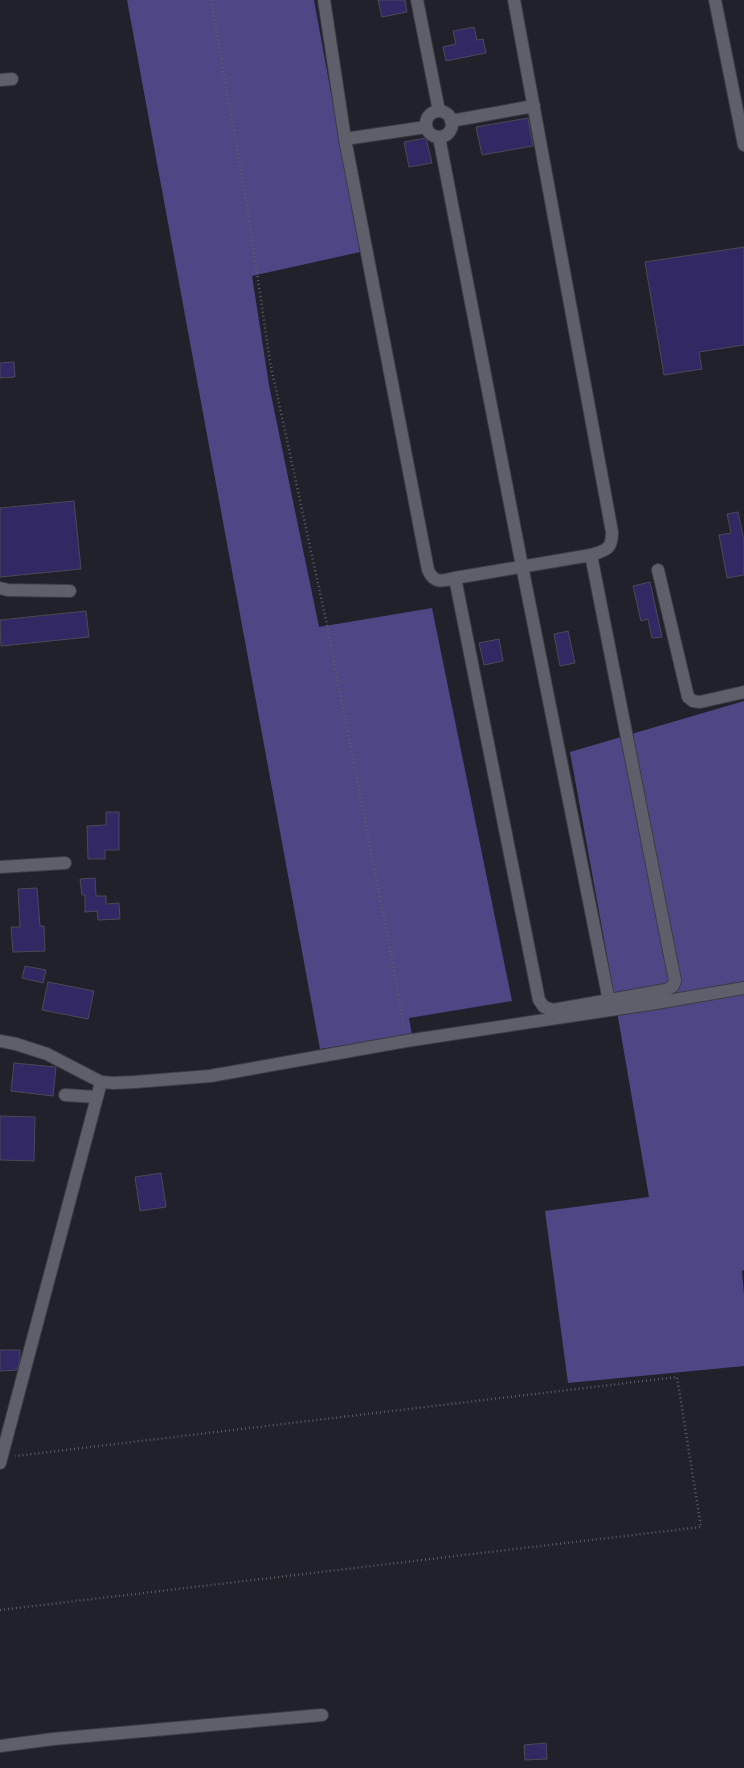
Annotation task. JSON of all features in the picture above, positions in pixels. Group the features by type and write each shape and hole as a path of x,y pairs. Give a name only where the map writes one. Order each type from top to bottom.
{"street":[{"path":"324,0 345,139 428,570 431,577 436,580 591,556 608,549 612,542 612,532 514,0"},
{"path":"417,0 438,111"},
{"path":"715,0 744,145"},
{"path":"451,121 534,106"},
{"path":"438,111 447,114 451,121 451,128 449,132 439,136 431,134 426,127 428,116 438,111"},
{"path":"345,139 426,127"},
{"path":"439,136 522,566 610,1001"},
{"path":"456,578 539,1000 544,1008 553,1010 610,1001 666,990 672,986 675,981 591,556"},
{"path":"658,570 688,697 693,701 700,702 744,692"},
{"path":"0,588 8,590 70,592"},
{"path":"0,867 65,862"},
{"path":"0,1041 16,1044 47,1054 101,1082 135,1082 210,1076 406,1041 650,1004 744,988"},
{"path":"1,1460 101,1082"},
{"path":"65,1095 96,1097"},
{"path":"0,1746 61,1738 322,1715"}],"path":[{"path":"211,0 249,218 270,362 327,625 392,960 406,1041"},
{"path":"0,1610 701,1527 677,1377 1,1460"}],"shaded area":[{"path":"127,0 314,0 360,252 252,276 269,385 319,627 432,608 512,1001 409,1018 412,1035 320,1049"},
{"path":"744,701 744,1270 742,1271 744,1295 744,1366 568,1383 545,1211 649,1197 570,752"}],"building":[{"path":"378,0 405,0 407,12 382,17"},
{"path":"474,27 477,40 483,39 486,53 446,61 443,47 456,44 453,31"},
{"path":"528,118 533,146 482,155 476,127"},
{"path":"426,138 432,163 409,167 404,142"},
{"path":"744,247 744,345 699,352 702,369 664,375 645,262"},
{"path":"14,362 15,377 0,378 0,363"},
{"path":"74,501 81,569 0,577 0,508"},
{"path":"738,512 744,541 744,575 727,578 719,535 731,533 727,514"},
{"path":"650,582 662,637 652,638 648,619 641,621 633,586"},
{"path":"86,611 89,637 1,646 0,620"},
{"path":"568,631 575,663 560,666 554,634"},
{"path":"499,639 503,661 484,665 479,643"},
{"path":"106,812 119,812 119,850 105,850 105,859 88,859 87,826 106,825"},
{"path":"95,878 96,896 106,896 106,904 119,903 120,919 98,920 97,911 85,912 85,895 82,895 80,879"},
{"path":"37,888 40,926 44,926 45,951 13,952 11,927 20,927 18,889"},
{"path":"25,966 46,970 43,983 22,978"},
{"path":"48,982 94,991 88,1019 42,1010"},
{"path":"14,1063 56,1067 53,1096 11,1091"},
{"path":"0,1116 35,1117 34,1161 0,1160"},
{"path":"161,1173 166,1207 140,1211 135,1177"},
{"path":"0,1350 20,1350 20,1359 17,1370 0,1371"},
{"path":"546,1743 547,1759 525,1760 524,1745"}]}
